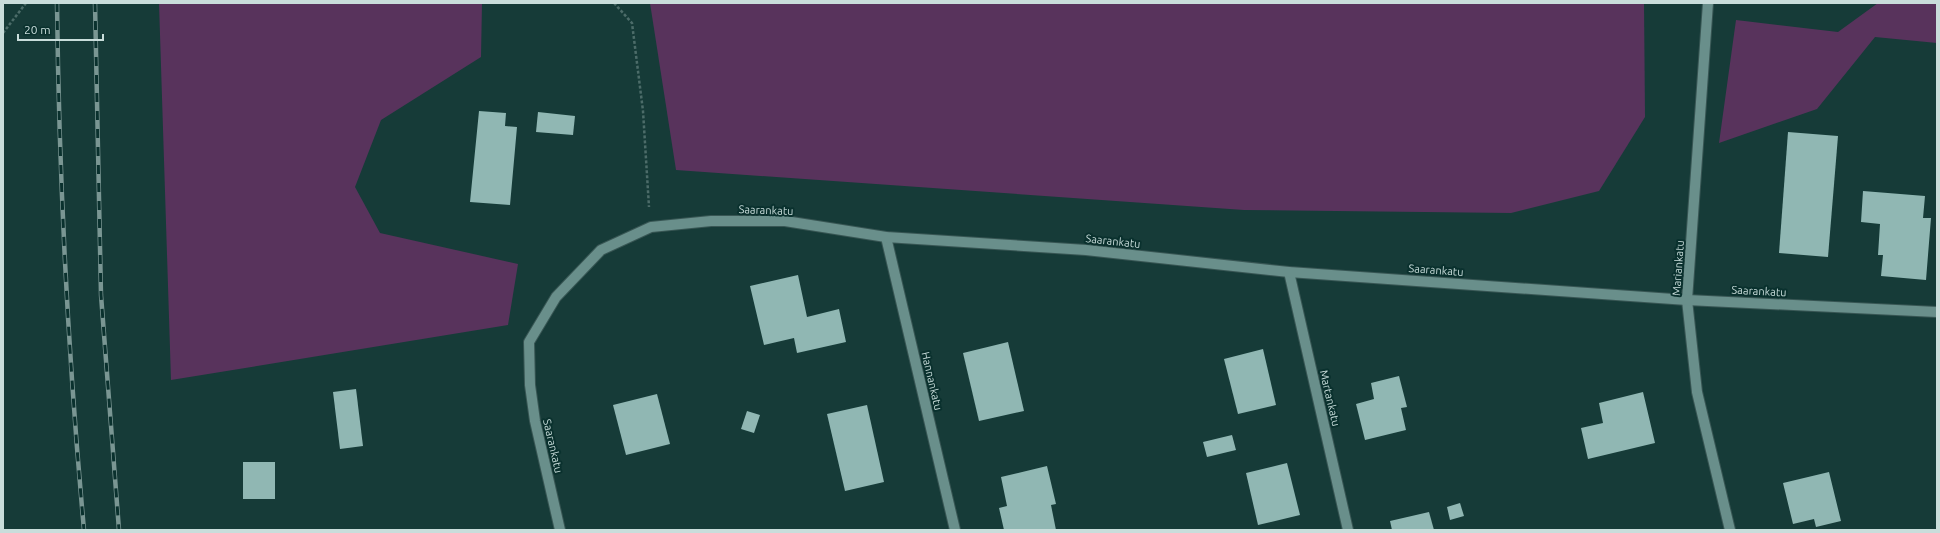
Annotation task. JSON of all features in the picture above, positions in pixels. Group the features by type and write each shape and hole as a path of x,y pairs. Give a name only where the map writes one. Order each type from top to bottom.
{"street":[{"name":"Mariankatu","path":"1708,3 1687,300 1697,392 1730,530"},
{"name":"Saarankatu","path":"560,530 535,421 530,385 529,342 556,297 601,250 651,227 711,222 785,221 886,237 1086,250 1289,272 1687,300 1937,312"},
{"name":"Hannankatu","path":"886,237 955,530"},
{"name":"Martankatu","path":"1289,272 1348,530"}],"path":[{"path":"3,33 26,3"},
{"path":"614,3 632,23 643,111 651,227"}],"shaded area":[{"path":"159,3 482,3 481,57 381,120 355,187 380,233 518,264 508,325 171,380"},
{"path":"650,3 1644,3 1645,117 1599,191 1511,213 1244,210 676,170"},
{"path":"1878,3 1937,3 1937,43 1875,37 1817,109 1719,143 1736,20 1838,32"}],"building":[{"path":"479,111 506,113 505,126 517,127 510,205 470,202"},
{"path":"538,112 575,116 573,135 536,132"},
{"path":"1788,132 1838,136 1828,257 1779,253"},
{"path":"1863,191 1925,196 1923,218 1931,218 1926,280 1881,276 1883,255 1878,255 1880,224 1861,222"},
{"path":"798,275 807,317 839,309 846,342 797,353 794,338 764,345 750,286"},
{"path":"1008,342 1024,411 979,421 963,353"},
{"path":"1263,349 1276,405 1238,414 1224,359"},
{"path":"1399,376 1407,407 1401,408 1406,430 1365,440 1356,404 1374,399 1371,383"},
{"path":"356,389 363,446 340,449 333,392"},
{"path":"1643,392 1655,443 1588,459 1581,428 1603,423 1599,403"},
{"path":"657,394 670,444 626,455 613,405"},
{"path":"867,405 884,482 845,491 827,414"},
{"path":"747,411 760,415 754,433 741,429"},
{"path":"1232,435 1236,450 1207,457 1203,442"},
{"path":"243,462 275,462 275,499 243,499"},
{"path":"1287,463 1300,515 1258,525 1246,473"},
{"path":"1047,466 1056,504 1051,505 1056,530 1004,530 999,508 1007,506 1001,477"},
{"path":"1829,472 1841,521 1816,527 1814,519 1793,524 1783,483"},
{"path":"1460,503 1464,516 1450,520 1447,507"},
{"path":"1429,512 1434,530 1392,530 1390,521"}],"railway":[{"path":"57,3 65,267 73,399 84,530"},
{"path":"95,3 101,295 119,530"}]}
